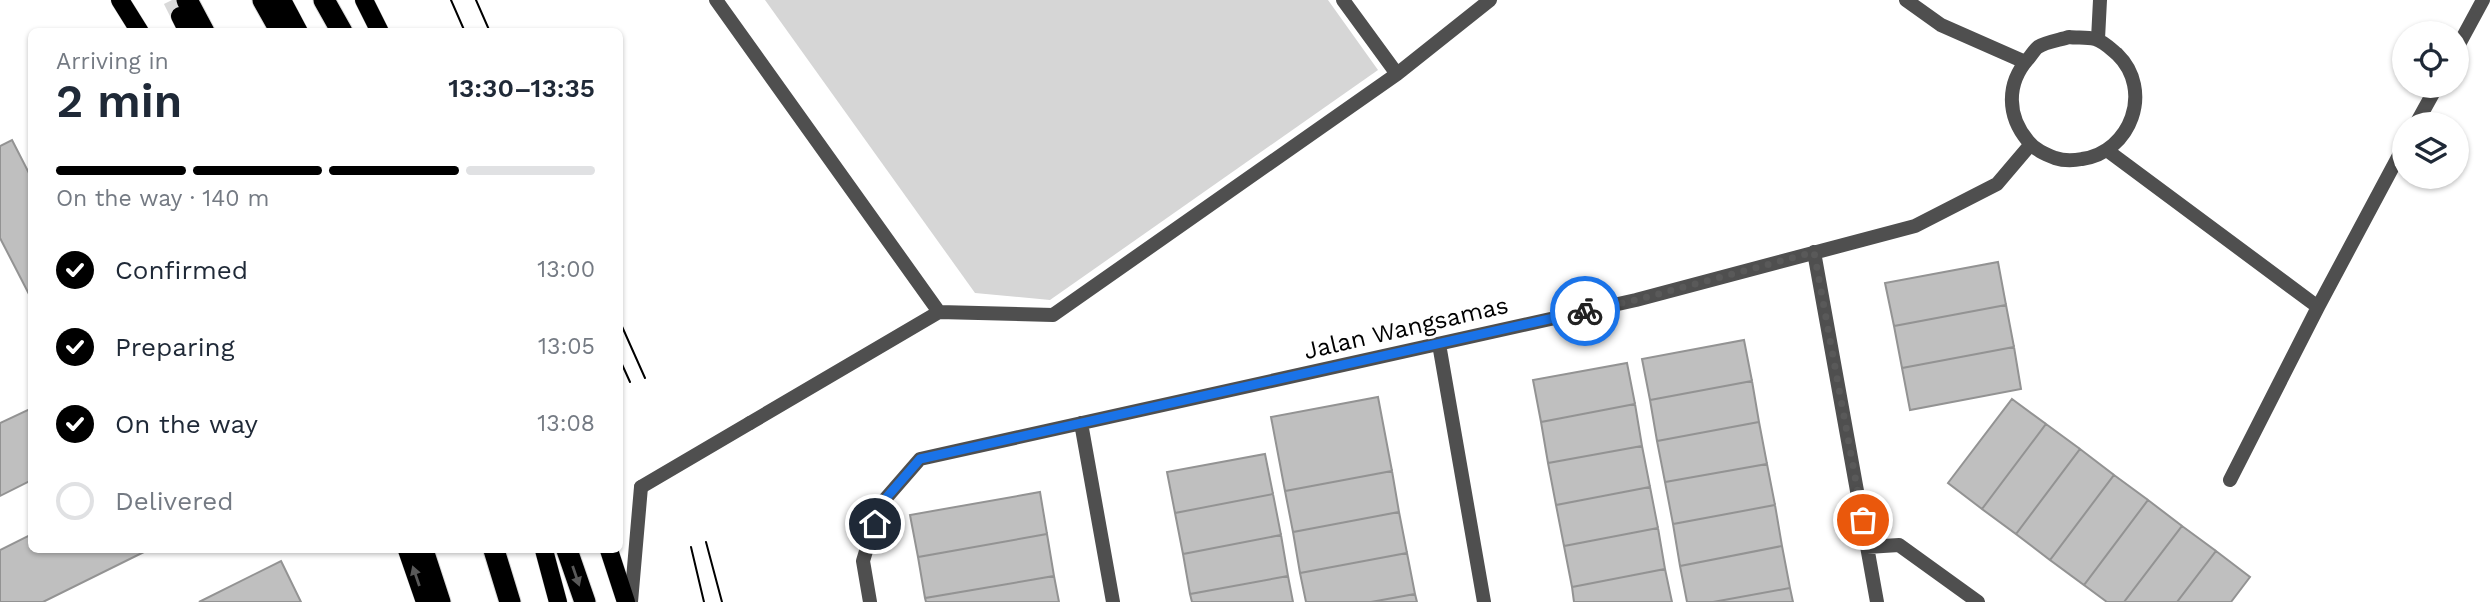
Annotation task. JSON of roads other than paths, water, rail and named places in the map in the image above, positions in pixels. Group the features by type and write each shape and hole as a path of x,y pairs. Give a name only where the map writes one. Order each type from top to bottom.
{"highway":[{"path":"263,0 279,28"},
{"path":"324,0 340,28"},
{"path":"185,16 199,28"},
{"path":"424,553 440,602"},
{"path":"495,553 510,602"},
{"path":"568,553 585,602"}],"main road":[{"path":"120,0 138,28"},
{"path":"282,0 297,28"},
{"path":"364,0 378,28"},
{"path":"408,553 425,602"},
{"path":"545,553 558,602"},
{"path":"610,553 626,602"}],"street":[{"path":"716,0 939,312"},
{"path":"1343,0 1397,74"},
{"path":"631,602 641,487 939,312 1054,315 1397,74 1490,0"},
{"path":"1906,0 1941,25 2025,62"},
{"path":"2098,39 2100,0"},
{"path":"2469,26 2483,0"},
{"path":"2068,37 2098,39 2123,61 2133,80 2136,103 2124,135 2108,151 2093,158 2071,161 2060,159 2031,145 2018,127 2011,92 2018,71 2025,62 2038,47 2068,37"},
{"name":"Jalan Wangsamas","path":"870,602 863,561 880,505 920,459 1636,300 1915,226 1997,184 2031,145"},
{"path":"2108,151 2318,307"},
{"path":"2230,480 2392,168"},
{"path":"1814,252 1877,602"},
{"path":"1438,344 1484,602"},
{"path":"1081,423 1113,602"},
{"path":"1867,547 1899,545 1978,602"}],"tunnel":[{"path":"172,0 180,16"}],"tram line":[{"path":"451,0 463,28"},
{"path":"476,0 488,28"},
{"path":"623,329 645,378"},
{"path":"623,367 630,382"},
{"path":"706,542 722,602"},
{"path":"691,547 704,602"}]}
